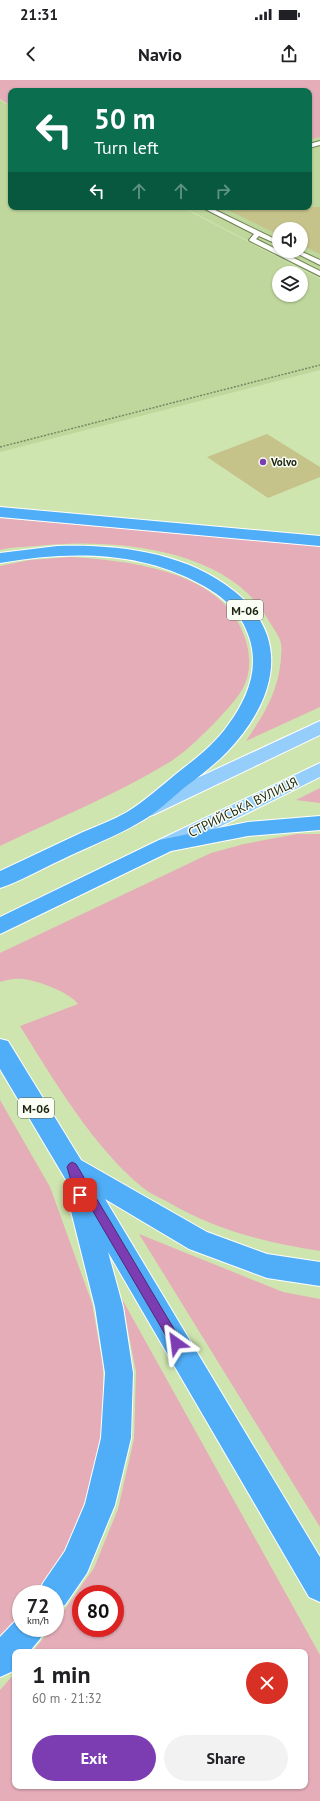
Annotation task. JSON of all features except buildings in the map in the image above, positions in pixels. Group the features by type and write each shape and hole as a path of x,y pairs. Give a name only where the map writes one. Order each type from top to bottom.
{"highway":[{"path":"0,512 320,541"},
{"name":"М-06","path":"0,558 27,553 72,551 114,552 152,559 203,577 243,606 254,623 263,649 262,678 249,708 230,737 196,770 137,815 0,880"},
{"path":"0,926 166,845 248,829 320,823"},
{"name":"М-06","path":"0,1048 320,1586"},
{"path":"72,1167 198,1241 267,1266 320,1274"},
{"path":"60,1585 76,1562 100,1505 116,1438 119,1373 108,1307 72,1167"},
{"path":"0,1661 21,1637"}],"main road":[{"path":"137,815 320,727"},
{"name":"СТРИЙСЬКА ВУЛИЦЯ","path":"166,845 320,769"}],"lane":[{"path":"210,210 272,240"},
{"path":"258,233 252,240 320,274"},
{"path":"308,257 320,263"}],"path":[{"path":"0,447 320,365"}],"shaded area":[{"path":"0,80 320,80 320,137 312,139 312,88 8,88 8,104 0,99"},
{"path":"0,100 8,105 8,210 187,210 272,254 272,258 279,258 295,266 272,266 272,302 308,302 308,273 320,279 320,370 0,452"},
{"path":"320,137 320,278 308,272 308,266 297,266 281,258 308,258 308,222 272,222 272,253 189,210 312,210 312,139"},
{"path":"0,518 320,546 320,707 246,741 259,722 269,703 277,682 281,659 281,644 278,636 252,598 228,578 199,563 166,553 133,547 99,544 66,544 18,547 0,550"},
{"path":"70,557 114,561 161,570 204,588 221,601 239,624 249,654 249,670 245,684 236,699 215,723 174,759 148,775 106,796 0,846 0,566 30,560"},
{"path":"320,788 320,803 296,800"},
{"path":"297,834 320,834 320,1251 240,1234 184,1211 142,1187 107,1153 75,1112 20,1026 78,1004 68,995 52,987 36,982 17,979 0,982 0,953 211,853 244,844"},
{"path":"0,1100 50,1187 92,1303 103,1366 104,1434 87,1502 64,1553 43,1585 12,1585 12,1626 0,1639"},
{"path":"139,1234 283,1292 320,1299 320,1527"},
{"path":"122,1299 320,1655 320,1801 0,1801 0,1690 12,1676 12,1789 308,1789 308,1649 34,1649 44,1637 64,1637 64,1610 72,1599 72,1637 124,1637 124,1585 82,1585 94,1568 118,1509 134,1439 136,1372"}],"place":[{"name":"Volvo","path":"263,462"}],"route":[{"path":"80,1195 72,1167 176,1343"}]}
